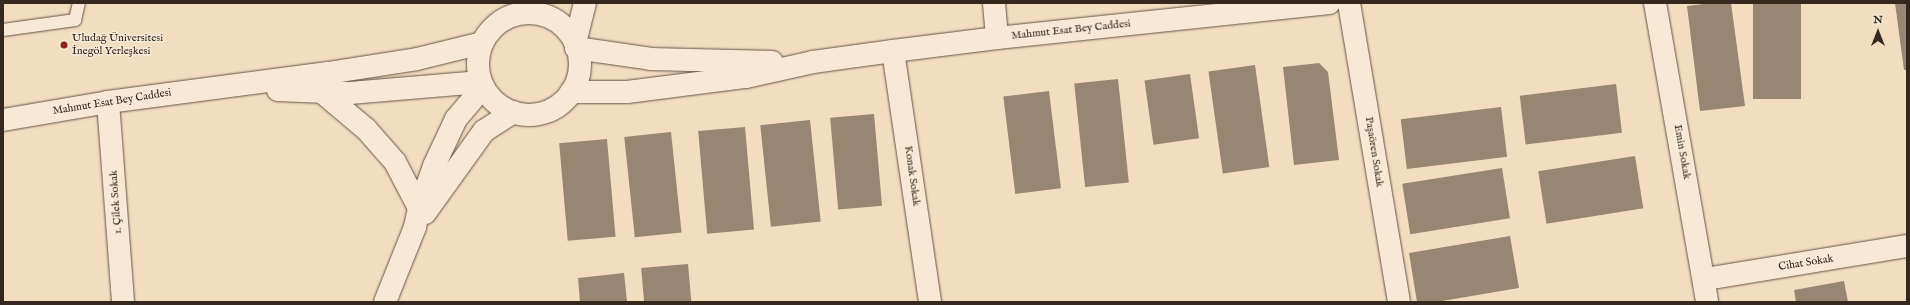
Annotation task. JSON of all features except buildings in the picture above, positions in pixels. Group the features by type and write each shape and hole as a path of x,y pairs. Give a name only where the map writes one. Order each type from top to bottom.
{"main road":[{"path":"505,19 521,13 537,13 553,19 566,29 576,45 580,60 578,77 571,92 560,104 545,112 529,115 513,112 501,107 491,98 482,84 478,72 478,58 482,43 491,29 526,3"},
{"path":"576,45 585,3"},
{"path":"994,3 997,38"},
{"name":"Mahmut Esat Bey Caddesi","path":"813,62 997,38 1329,3"},
{"name":"Paşaören Sokak","path":"1349,3 1399,302"},
{"name":"Emin Sokak","path":"1655,3 1708,302"},
{"path":"220,87 328,73 409,60 482,43"},
{"path":"576,45 651,60 703,62 813,62"},
{"name":"Konak Sokak","path":"893,51 930,302"},
{"path":"571,92 627,92 738,78 813,62"},
{"path":"220,87 350,93 482,84"},
{"path":"385,302 417,218 434,166 456,119 482,84"},
{"name":"Mahmut Esat Bey Caddesi","path":"3,120 108,102 220,87"},
{"path":"322,92 366,129 395,162 417,218"},
{"name":"1. Çilek Sokak","path":"108,102 123,302"},
{"path":"417,218 484,131 513,112"},
{"name":"Cihat Sokak","path":"1705,279 1907,246"}],"lane":[{"path":"3,30 75,20 79,3"}],"place":[{"name":"Uludağ Üniversitesi İnegöl Yerleşkesi","path":"64,45"}]}
